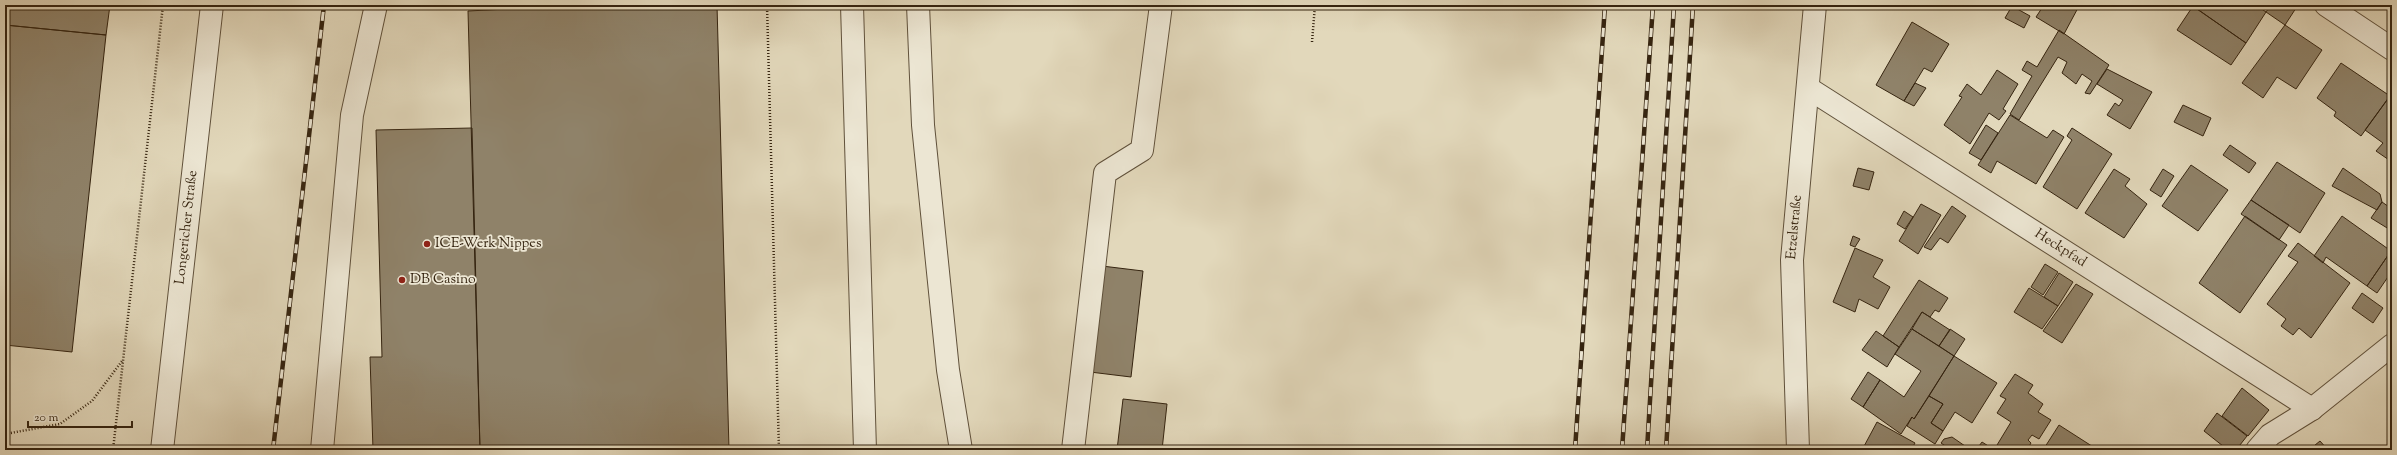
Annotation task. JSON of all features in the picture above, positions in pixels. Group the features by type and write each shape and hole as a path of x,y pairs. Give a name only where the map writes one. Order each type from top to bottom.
{"street":[{"name":"Longericher Straße","path":"162,450 212,5"},
{"path":"322,450 352,115 376,5"},
{"path":"852,5 865,450"},
{"path":"918,5 923,125 948,370 961,450"},
{"path":"1074,450 1105,173 1142,150 1161,5"},
{"name":"Etzelstraße","path":"1798,450 1792,260 1815,5"},
{"path":"2326,5 2392,49"},
{"name":"Heckpfad","path":"1808,88 2312,409"},
{"path":"2257,450 2270,435 2312,409 2392,345"}],"path":[{"path":"113,450 122,361 128,336 163,5"},
{"path":"768,5 780,450"},
{"path":"1312,42 1315,5"},
{"path":"5,434 60,424 92,401 122,361"}],"building":[{"path":"5,5 110,5 106,35 5,25"},
{"path":"717,5 729,450 480,450 468,11 566,6"},
{"path":"2044,5 2079,6 2064,34 2036,17"},
{"path":"2195,5 2256,5 2266,12 2246,43 2194,7"},
{"path":"2271,5 2298,5 2285,25 2266,12"},
{"path":"2012,6 2030,16 2024,28 2005,18"},
{"path":"2193,6 2246,43 2231,65 2177,30"},
{"path":"1912,22 1949,44 1932,72 1924,68 1904,101 1876,85"},
{"path":"5,25 106,35 72,352 5,345"},
{"path":"2285,25 2322,50 2296,89 2277,77 2263,98 2242,83"},
{"path":"2059,30 2109,65 2090,94 2085,93 2092,81 2082,74 2076,84 2062,73 2067,62 2058,57 2019,120 2010,114 2032,76 2022,70 2027,61 2037,67"},
{"path":"2341,63 2390,96 2361,136 2334,116 2336,112 2317,98"},
{"path":"2107,69 2152,92 2130,129 2107,115 2115,103 2119,106 2123,100 2097,84"},
{"path":"1997,70 2018,84 2003,109 2006,111 1999,120 1989,113 1970,144 1944,125 1962,97 1959,96 1967,84 1981,95"},
{"path":"1915,83 1926,88 1914,106 1904,101"},
{"path":"2392,93 2392,162 2376,151 2383,143 2365,130"},
{"path":"2183,105 2211,118 2203,136 2174,122"},
{"path":"2010,115 2047,138 2053,130 2064,137 2036,184 1997,161 1991,173 1978,165"},
{"path":"1986,125 1998,133 1981,160 1969,153"},
{"name":"ICE-Werk Nippes","path":"472,128 480,450 373,450 370,357 382,357 376,130"},
{"path":"2072,128 2112,154 2077,209 2043,187 2072,140 2067,136"},
{"path":"2230,145 2256,163 2249,173 2223,155"},
{"path":"2277,162 2325,193 2300,233 2251,200"},
{"path":"2191,165 2228,190 2198,231 2162,206"},
{"path":"1858,168 1874,172 1869,190 1853,186"},
{"path":"2343,168 2380,194 2382,202 2377,210 2332,186"},
{"path":"2114,169 2130,179 2125,186 2147,204 2124,238 2085,213"},
{"path":"2163,169 2174,176 2161,197 2150,190"},
{"path":"2251,200 2289,225 2279,240 2241,214"},
{"path":"2382,202 2392,209 2392,231 2371,218"},
{"path":"1921,204 1941,215 1918,254 1899,241"},
{"path":"1952,206 1966,216 1948,243 1940,238 1931,250 1924,247"},
{"path":"1904,211 1913,217 1905,229 1897,224"},
{"path":"2245,216 2287,245 2240,313 2199,283"},
{"path":"2342,216 2391,251 2367,286 2326,257 2323,263 2314,256"},
{"path":"1853,236 1860,239 1855,247 1850,245"},
{"path":"2298,243 2350,283 2311,338 2299,328 2293,335 2281,326 2286,319 2267,304 2298,262 2288,256"},
{"path":"1855,248 1883,260 1873,277 1890,287 1878,309 1859,299 1855,312 1833,302"},
{"path":"2391,251 2392,271 2377,293 2367,286"},
{"path":"2045,264 2058,272 2043,295 2031,287"},
{"path":"1102,266 1143,271 1131,377 1090,372"},
{"path":"2059,273 2073,282 2058,306 2044,297"},
{"path":"1919,280 1948,298 1939,312 1935,310 1930,317 1922,312 1899,347 1883,336"},
{"path":"2076,284 2093,294 2062,343 2043,331"},
{"path":"2029,288 2058,306 2042,329 2014,312"},
{"path":"2362,293 2383,308 2373,323 2352,308"},
{"path":"1922,312 1950,330 1939,346 1912,329"},
{"path":"1912,329 1954,356 1914,419 1912,417 1901,434 1863,407 1880,380 1904,397 1921,371 1895,354"},
{"path":"1950,329 1965,339 1954,356 1939,346"},
{"path":"1876,331 1899,347 1887,367 1862,350"},
{"path":"1954,356 1997,383 1972,423 1955,412 1943,431 1931,423 1943,404 1929,396"},
{"path":"1868,372 1880,380 1863,407 1851,399"},
{"path":"2015,374 2033,385 2028,393 2043,404 2038,412 2051,420 2039,439 2032,435 2028,440 2031,443 2027,450 1994,450 2011,422 1997,413 2006,399 2000,396"},
{"path":"2242,388 2269,410 2248,436 2222,416"},
{"path":"1929,396 1943,404 1931,423 1943,431 1935,444 1907,426 1912,417 1914,419"},
{"path":"1123,399 1167,404 1162,450 1117,450"},
{"path":"2217,413 2247,436 2236,450 2228,450 2204,431"},
{"path":"1877,422 1915,443 1911,450 1862,450"},
{"path":"2059,425 2098,450 2043,450"},
{"path":"1952,437 1965,446 1962,450 1951,450 1941,443 1944,439"},
{"path":"2320,441 2328,450 2309,450"},
{"path":"1982,442 1993,449 1994,450 1976,450"}],"railway":[{"path":"273,450 324,5"},
{"path":"1575,450 1605,5"},
{"path":"1622,450 1653,5"},
{"path":"1647,450 1674,5"},
{"path":"1666,450 1693,5"}],"place":[{"name":"ICE-Werk Nippes","path":"427,244"},
{"name":"DB Casino","path":"402,280"}]}
